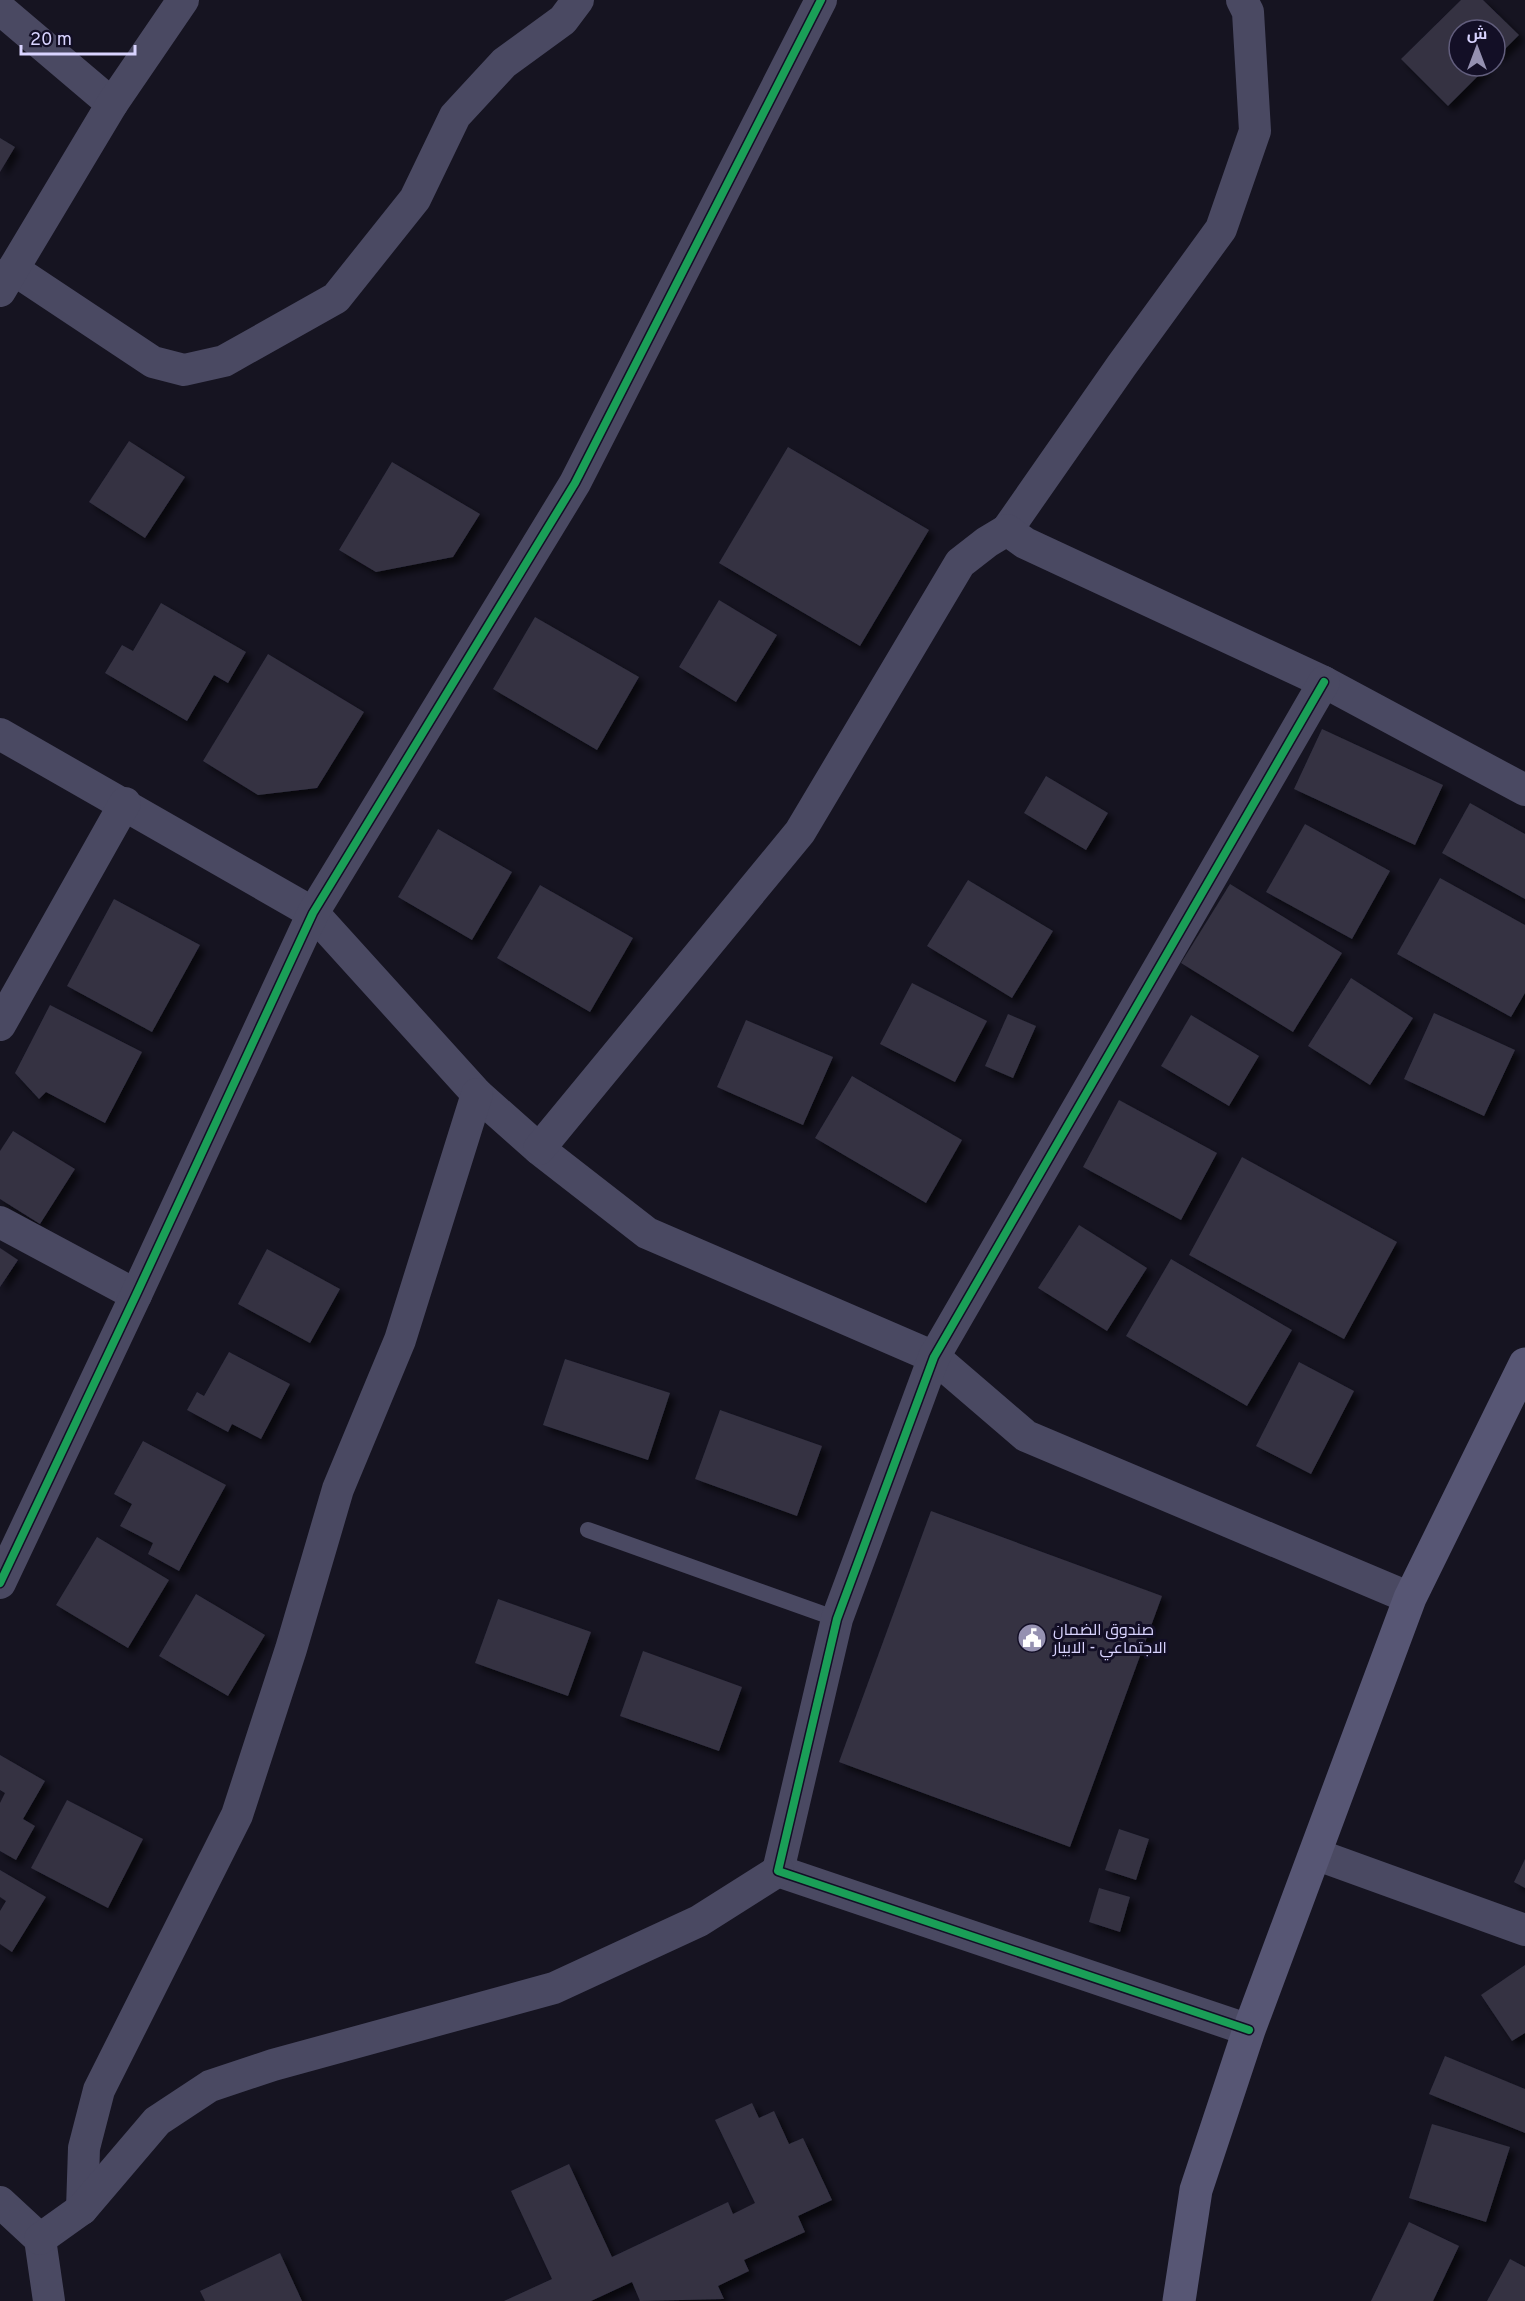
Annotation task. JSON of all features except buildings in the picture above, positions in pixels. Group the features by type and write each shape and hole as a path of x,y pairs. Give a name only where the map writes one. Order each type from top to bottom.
{"street":[{"path":"183,0 112,104 7,280 153,362 184,370 224,361 336,298 415,199 454,116 504,63 563,20 578,0"},
{"path":"0,1583 313,912 575,483 821,0"},
{"path":"539,1149 800,832 960,563 1007,530 1122,365 1221,229 1255,131 1248,12 1242,0"},
{"path":"0,9 112,104"},
{"path":"1007,530 1036,548 1324,682 1525,790"},
{"path":"40,2239 82,2209 157,2121 210,2086 273,2065 554,1988 699,1921 778,1871 837,1619 934,1357 1324,682"},
{"path":"0,734 125,803 313,912 477,1094 539,1149 647,1233 934,1357 1026,1436 1410,1598"},
{"path":"0,1025 125,803"},
{"path":"82,2209 84,2148 99,2090 237,1815 291,1649 338,1489 400,1340 477,1094"},
{"path":"0,1222 136,1295"},
{"path":"1179,2301 1196,2190 1249,2030 1410,1598 1525,1364"},
{"path":"1315,1854 1525,1930"},
{"path":"778,1871 1249,2030"},
{"path":"0,2202 40,2239 50,2301"}],"lane":[{"path":"588,1530 837,1619"}],"cycle path":[{"path":"0,1583 313,913 575,483 821,0"},
{"path":"1249,2030 778,1871 837,1619 934,1357 1324,682"}],"place":[{"name":"صندوق الضمان الاجتماعي - الابيار","path":"1032,1638"}]}
